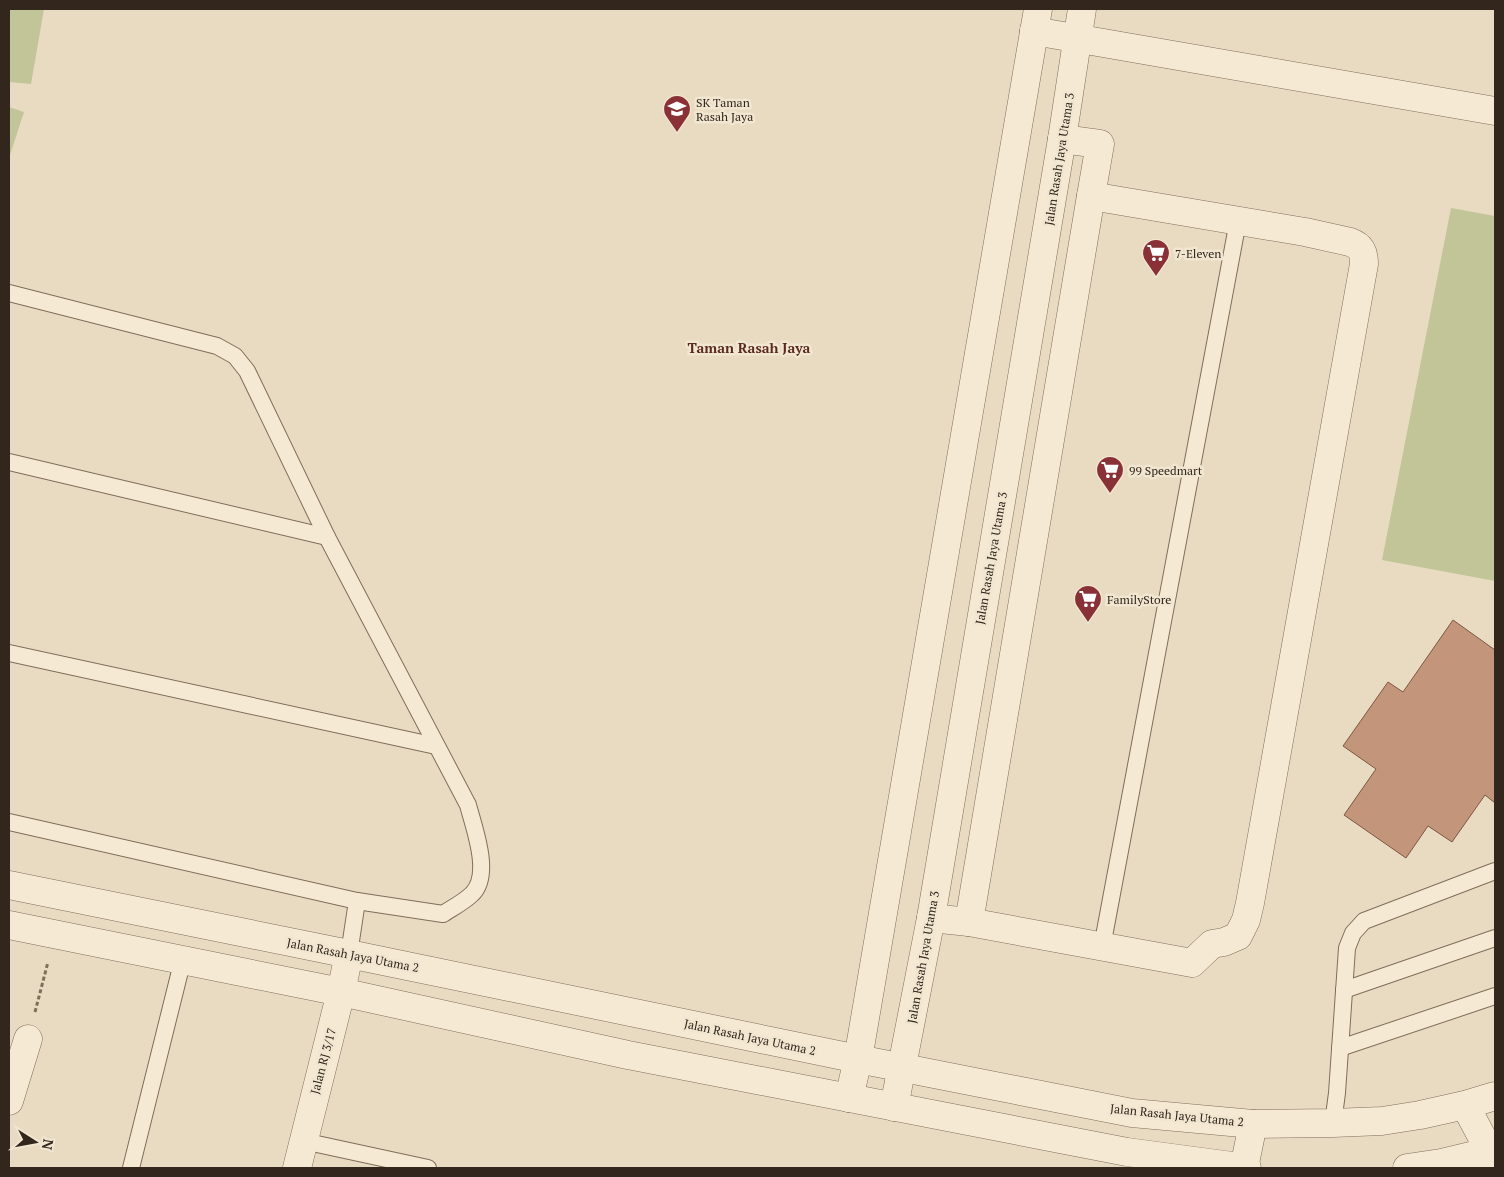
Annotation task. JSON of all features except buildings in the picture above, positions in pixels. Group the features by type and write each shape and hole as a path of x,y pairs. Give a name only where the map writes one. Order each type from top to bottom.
{"street":[{"name":"Jalan Rasah Jaya Utama 3","path":"894,1107 931,918 1062,139 1082,9"},
{"path":"849,1098 858,1059 1036,20 1078,39 1495,111"},
{"path":"968,922 1100,144 1062,139"},
{"path":"931,918 968,922 1192,963 1212,944 1224,942 1238,936 1246,920 1250,903 1364,264 1364,255 1362,249 1357,244 1304,232 1091,196"},
{"name":"Jalan Rasah Jaya Utama 2","path":"9,885 858,1059 1132,1113 1253,1124 1382,1121 1465,1106 1495,1096"},
{"path":"9,924 341,992 628,1055 1127,1152 1245,1168 1253,1124"},
{"name":"Jalan RJ 3/17","path":"297,1168 349,954"},
{"path":"9,1101 28,1039"},
{"path":"1407,1168 1493,1157 1465,1106"}],"lane":[{"path":"1102,946 1238,221"},
{"path":"9,293 217,346 235,356 247,371 327,537 468,805 480,853 480,880 473,894 443,914 357,901 9,822"},
{"path":"9,462 327,537"},
{"path":"9,653 436,746"},
{"path":"1333,1123 1347,948 1354,933 1364,920 1495,872"},
{"path":"349,954 357,901"},
{"path":"1344,990 1495,938"},
{"path":"131,1168 183,959"},
{"path":"1340,1048 1495,996"},
{"path":"303,1141 428,1168"}],"path":[{"path":"28,1039 55,933"}],"green space":[{"path":"9,9 44,9 31,84 9,82"},
{"path":"9,107 24,112 9,158"},
{"path":"1451,208 1495,216 1495,581 1382,560"}],"place":[{"name":"SK Taman Rasah Jaya","path":"677,133"},
{"name":"7-Eleven","path":"1156,277"},
{"name":"99 Speedmart","path":"1110,494"},
{"name":"FamilyStore","path":"1088,623"}],"district":[{"name":"Taman Rasah Jaya","path":"749,347"}]}
